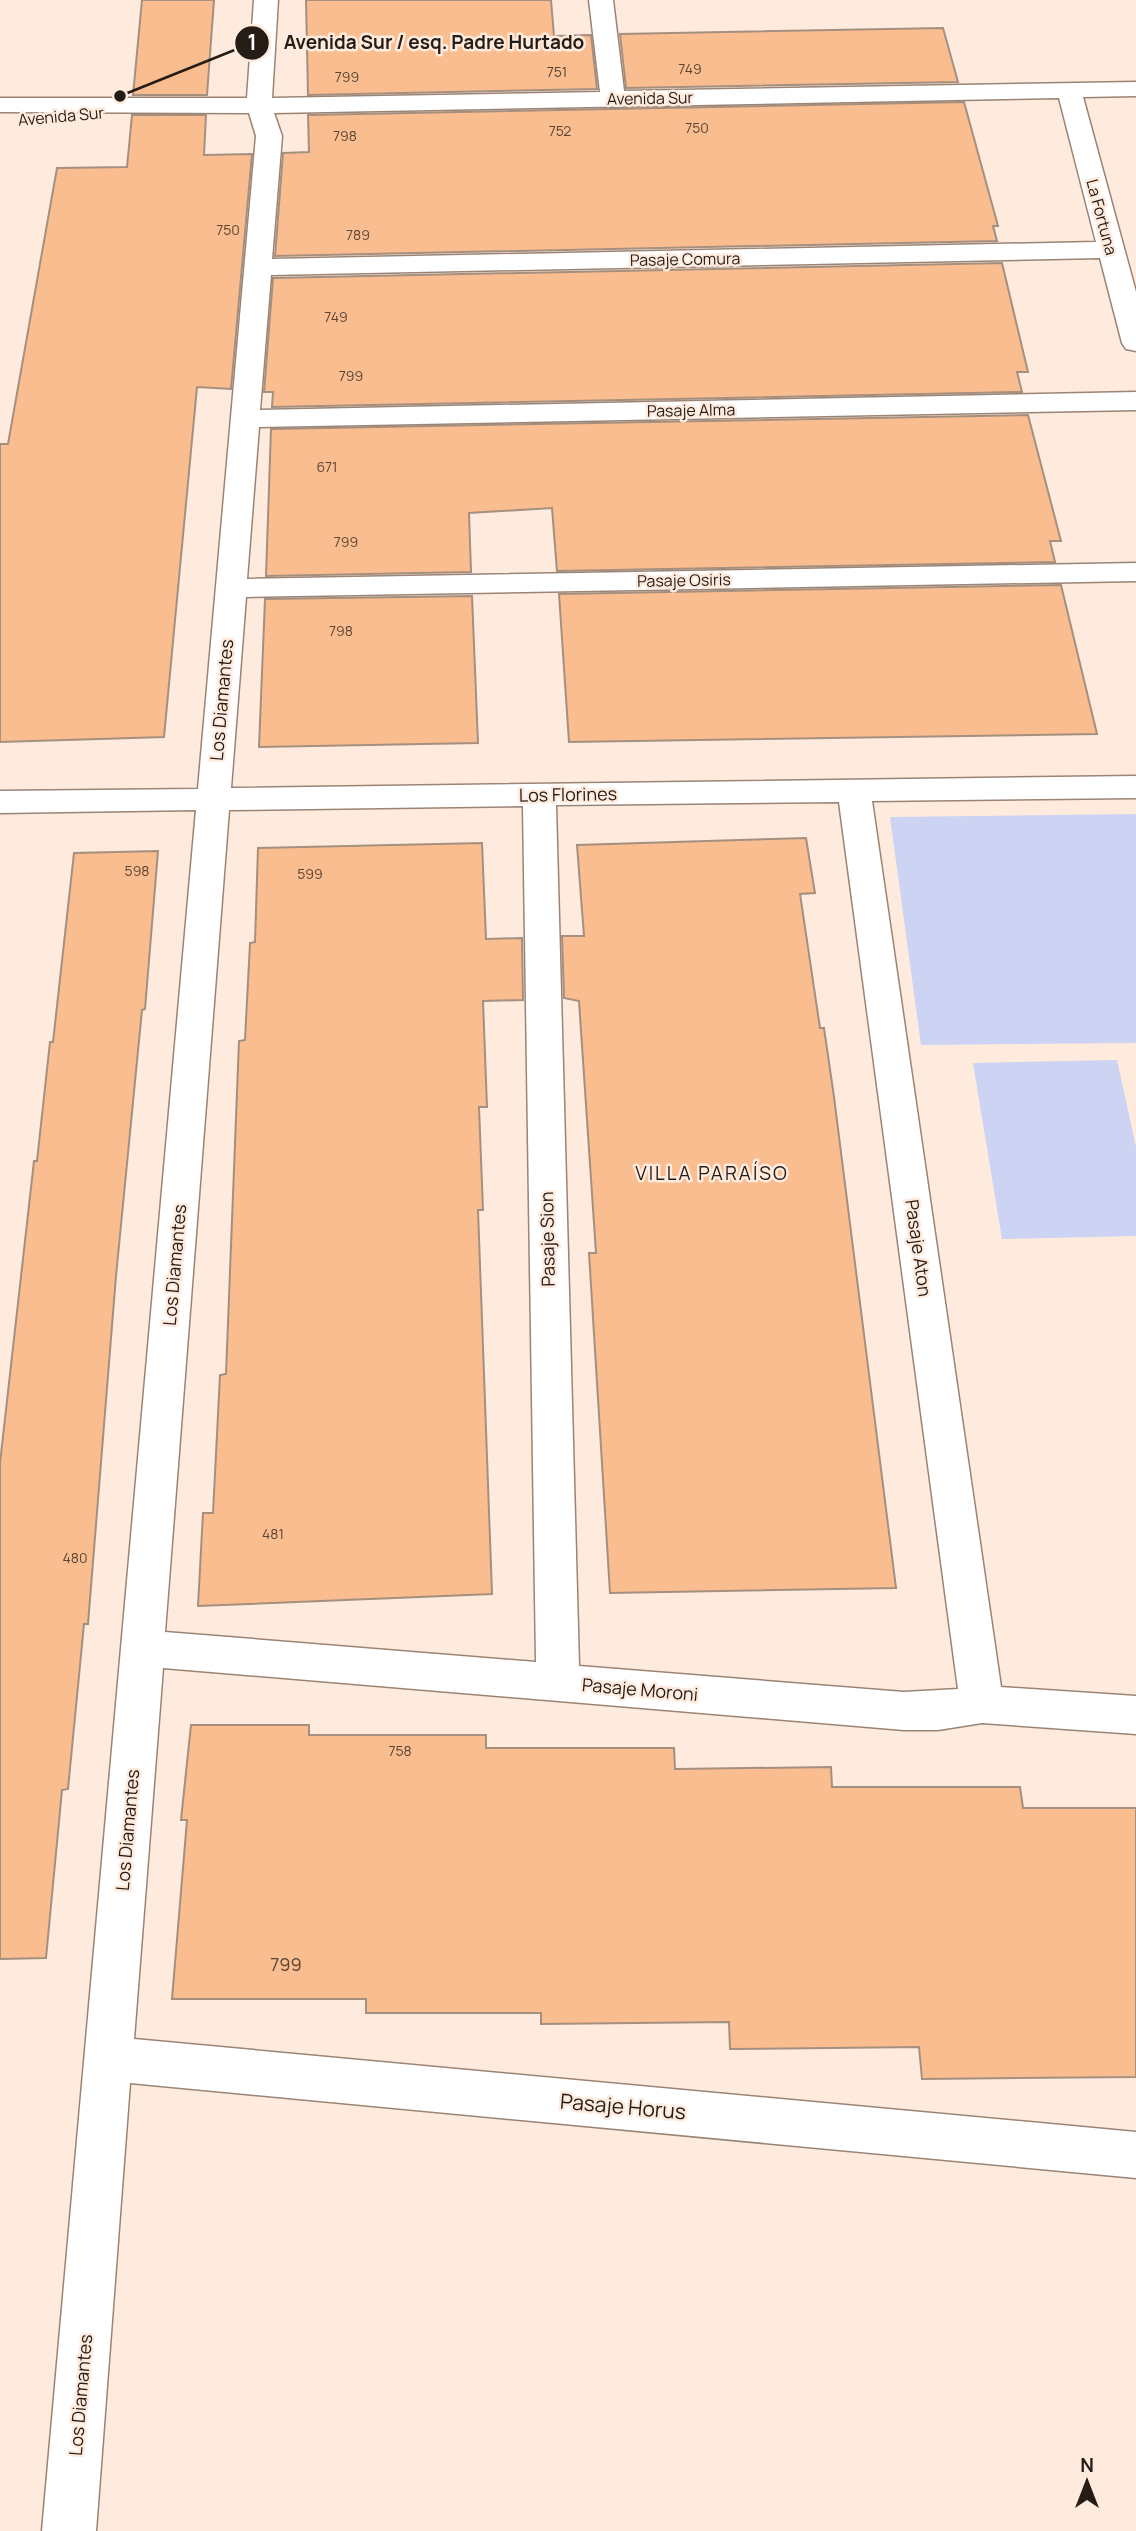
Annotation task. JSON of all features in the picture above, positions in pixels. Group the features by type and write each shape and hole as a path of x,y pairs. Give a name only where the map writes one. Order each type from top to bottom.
{"street":[{"name":"Los Diamantes","path":"69,2531 269,136 259,106 266,0"},
{"path":"601,0 613,99"},
{"name":"Avenida Sur","path":"0,105 259,106 1136,89"},
{"name":"La Fortuna","path":"1069,90 1136,343"},
{"name":"Avenida Sur","path":"0,121 164,107"},
{"name":"Pasaje Comura","path":"258,267 1111,250"},
{"name":"Pasaje Alma","path":"246,419 1136,401"},
{"name":"Pasaje Osiris","path":"232,588 1136,572"},
{"name":"Los Florines","path":"0,802 1136,788"},
{"name":"Pasaje Aton","path":"854,791 982,1704"},
{"name":"Pasaje Sion","path":"539,795 558,1683"},
{"name":"Pasaje Moroni","path":"144,1648 904,1712 938,1712 982,1704 1136,1715"},
{"name":"Pasaje Horus","path":"109,2059 1136,2155"}],"shaded area":[{"path":"1136,814 1136,1043 921,1045 890,817"},
{"path":"1117,1060 1136,1147 1136,1236 1002,1239 973,1063"}],"building":[{"path":"142,0 214,0 207,95 133,95"},
{"path":"306,0 551,0 554,36 591,35 597,89 308,95"},
{"path":"943,28 958,82 626,88 620,34"},
{"path":"964,102 998,226 993,226 997,241 275,256 283,153 309,152 308,115"},
{"path":"132,115 206,115 204,155 252,154 231,389 197,387 164,737 0,742 0,444 8,444 57,168 127,167"},
{"path":"1002,263 1028,372 1017,372 1022,392 272,407 273,392 264,392 273,278"},
{"path":"1028,415 1061,541 1050,541 1055,562 557,571 552,508 469,513 471,572 266,576 271,429"},
{"path":"1061,585 1097,734 569,742 559,594"},
{"path":"472,596 478,743 259,747 265,599"},
{"path":"806,838 815,893 800,894 820,1028 824,1028 834,1097 896,1588 610,1593 589,1253 596,1253 579,1001 564,998 562,936 584,936 577,845"},
{"path":"482,843 486,939 522,938 523,1000 483,1001 487,1107 479,1107 483,1210 478,1210 492,1594 198,1606 203,1513 213,1513 220,1375 226,1374 239,1041 245,1040 250,943 255,942 258,848"},
{"path":"158,851 145,1009 142,1010 116,1276 88,1624 84,1624 68,1789 62,1790 46,1958 0,1959 0,1463 34,1161 37,1161 50,1042 53,1042 74,853"},
{"path":"191,1725 309,1725 309,1735 486,1735 486,1748 674,1748 675,1769 831,1767 832,1787 1020,1787 1023,1808 1136,1808 1136,2077 922,2079 919,2047 730,2049 729,2022 541,2024 541,2013 366,2013 366,1999 172,1999 187,1820 181,1820"}],"place":[{"name":"Avenida Sur / esq. Padre Hurtado","path":"120,96"}],"district":[{"name":"VILLA PARAÍSO","path":"712,1173"}]}
